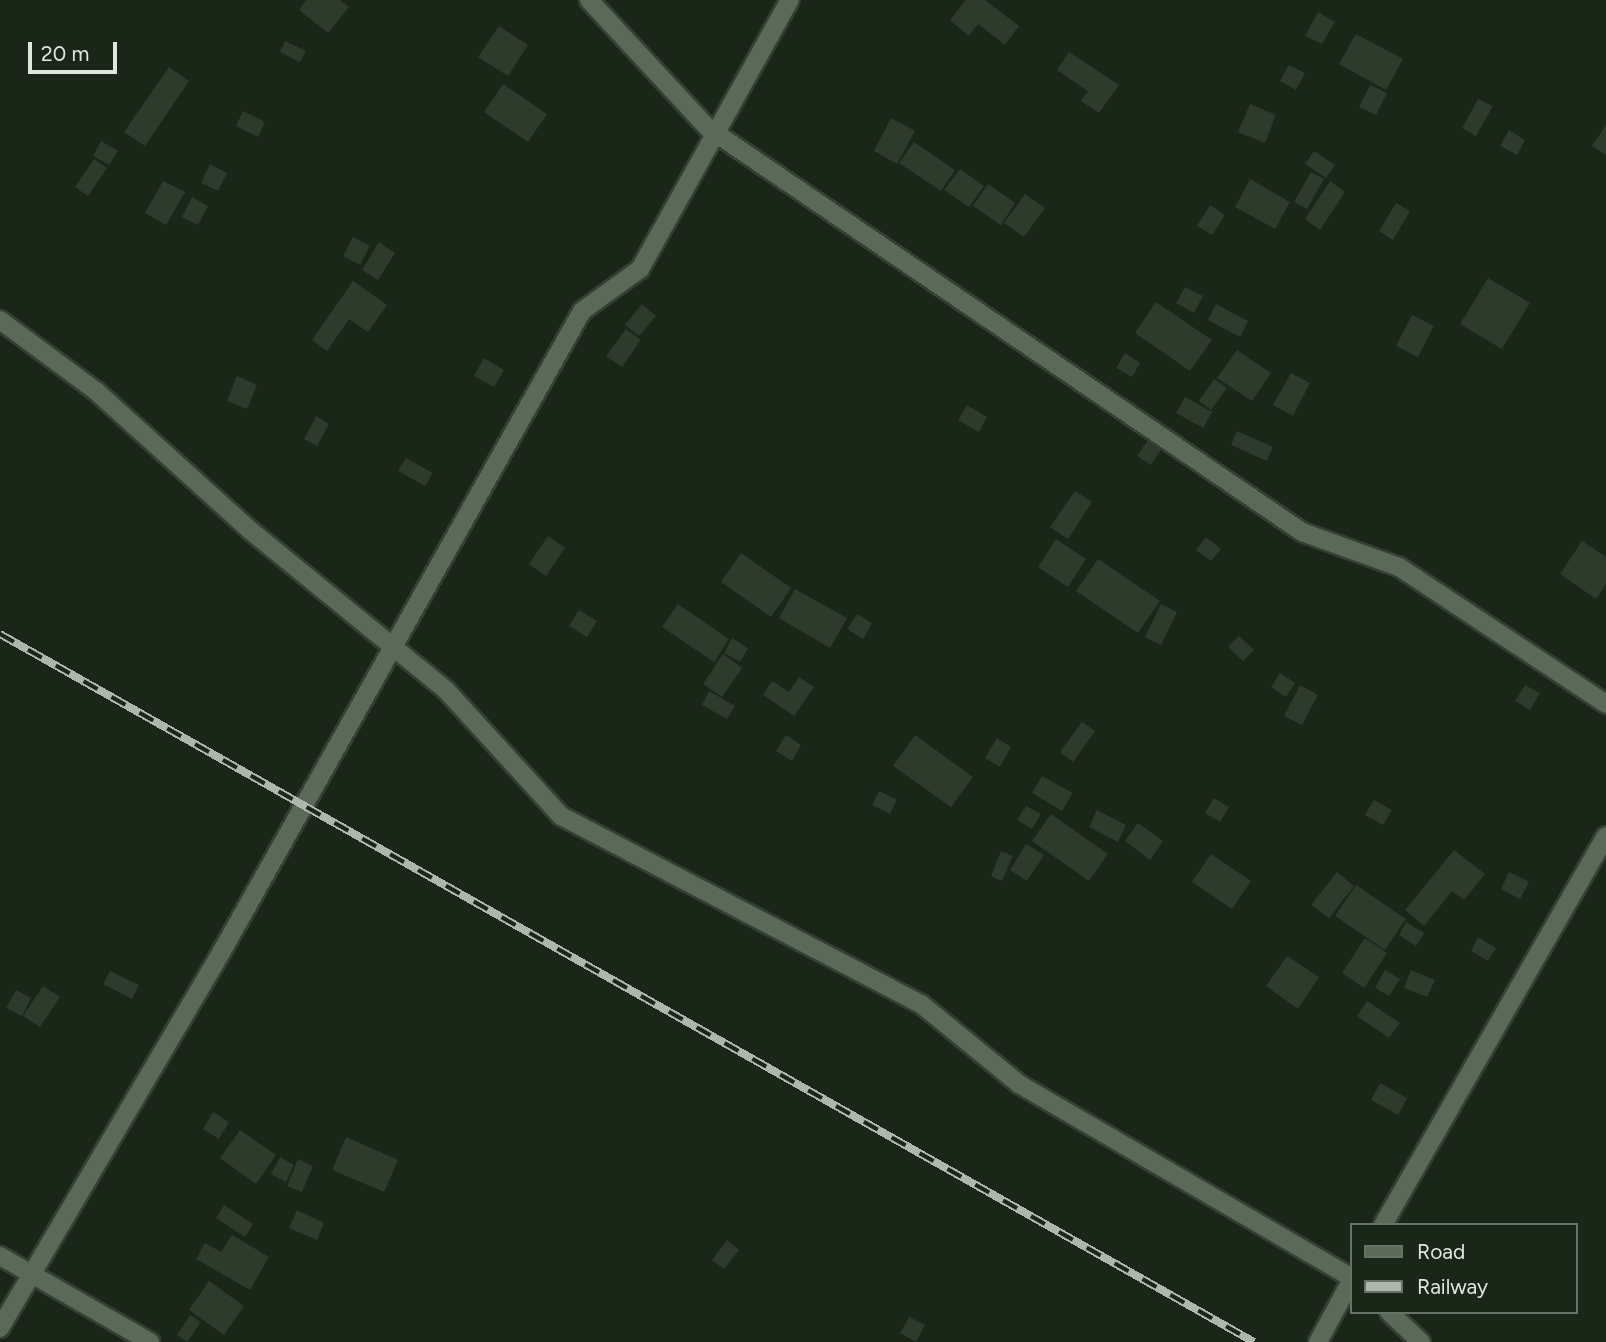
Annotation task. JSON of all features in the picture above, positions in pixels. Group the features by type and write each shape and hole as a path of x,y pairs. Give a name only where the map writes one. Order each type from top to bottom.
{"street":[{"path":"589,0 715,132 1302,532 1399,567 1606,704"},
{"path":"0,1328 393,647 582,312 640,269 790,0"},
{"path":"0,320 96,391 446,690 561,816 921,1004 1019,1084 1350,1278"},
{"path":"1384,1223 1606,836"},
{"path":"0,1256 150,1342"},
{"path":"1318,1342 1350,1283"},
{"path":"1391,1314 1421,1342"}],"building":[{"path":"306,0 340,0 349,7 328,33 299,10"},
{"path":"966,0 985,0 1019,26 1005,45 978,24 969,36 950,20"},
{"path":"1318,12 1335,22 1322,44 1305,36"},
{"path":"499,26 528,45 508,76 478,57"},
{"path":"1356,34 1403,59 1386,90 1339,64"},
{"path":"285,41 306,51 300,62 280,52"},
{"path":"1069,52 1119,85 1099,113 1081,101 1088,91 1057,70"},
{"path":"1289,65 1305,73 1296,90 1280,81"},
{"path":"169,67 189,81 145,146 124,132"},
{"path":"503,84 547,114 528,142 484,112"},
{"path":"1370,85 1387,93 1376,115 1359,107"},
{"path":"1478,99 1493,106 1476,136 1462,128"},
{"path":"1250,104 1276,115 1265,143 1238,132"},
{"path":"243,111 265,122 258,137 236,126"},
{"path":"891,118 915,131 897,164 874,151"},
{"path":"1606,125 1606,155 1592,146"},
{"path":"1509,130 1525,140 1517,155 1500,146"},
{"path":"101,141 118,151 109,165 93,156"},
{"path":"914,142 955,170 941,191 899,163"},
{"path":"1314,151 1335,165 1326,178 1305,164"},
{"path":"94,159 107,168 88,196 75,187"},
{"path":"210,164 227,173 218,191 201,183"},
{"path":"960,169 984,186 969,207 944,190"},
{"path":"1311,172 1324,179 1307,209 1294,202"},
{"path":"1250,179 1290,202 1275,229 1235,207"},
{"path":"163,181 185,192 166,225 145,213"},
{"path":"1330,181 1345,192 1320,230 1305,219"},
{"path":"988,184 1015,203 1001,225 973,206"},
{"path":"1025,194 1045,208 1024,237 1004,223"},
{"path":"192,197 208,206 198,225 182,217"},
{"path":"1396,203 1410,211 1393,240 1379,231"},
{"path":"1210,205 1225,215 1212,235 1197,226"},
{"path":"353,237 370,246 360,265 343,256"},
{"path":"379,242 395,253 378,280 362,270"},
{"path":"1488,278 1530,303 1502,349 1460,324"},
{"path":"353,281 387,305 368,332 349,319 327,351 312,340"},
{"path":"1185,287 1203,296 1194,313 1176,303"},
{"path":"1156,302 1212,340 1190,371 1135,333"},
{"path":"642,304 656,316 639,336 625,325"},
{"path":"1216,304 1248,321 1240,337 1208,320"},
{"path":"1412,315 1434,326 1418,357 1396,346"},
{"path":"626,329 641,340 622,367 606,356"},
{"path":"1237,350 1271,373 1252,401 1217,378"},
{"path":"1125,353 1140,363 1132,377 1116,368"},
{"path":"484,358 504,370 494,387 474,376"},
{"path":"1291,373 1310,383 1293,416 1273,405"},
{"path":"237,376 257,385 247,409 227,401"},
{"path":"1214,379 1227,388 1211,410 1199,401"},
{"path":"1185,397 1212,412 1203,428 1176,413"},
{"path":"967,405 987,417 979,432 958,420"},
{"path":"316,416 329,424 317,446 304,439"},
{"path":"1237,431 1273,447 1267,461 1231,445"},
{"path":"1147,441 1161,450 1151,465 1137,456"},
{"path":"406,458 433,473 425,486 398,471"},
{"path":"1075,491 1092,502 1068,539 1050,527"},
{"path":"548,536 565,548 546,576 529,564"},
{"path":"1206,537 1221,549 1211,561 1196,550"},
{"path":"1056,539 1086,559 1068,587 1038,567"},
{"path":"1582,541 1606,557 1606,584 1596,599 1560,574"},
{"path":"741,553 791,588 771,617 721,582"},
{"path":"1098,559 1160,601 1138,633 1076,591"},
{"path":"795,589 847,618 830,648 779,618"},
{"path":"678,604 729,639 714,662 662,627"},
{"path":"1161,604 1177,612 1161,645 1145,637"},
{"path":"579,610 597,621 587,637 569,626"},
{"path":"857,614 872,623 863,639 847,629"},
{"path":"1239,636 1254,650 1243,661 1228,647"},
{"path":"732,638 748,648 740,662 724,653"},
{"path":"723,654 742,668 722,697 703,684"},
{"path":"1280,673 1295,683 1286,697 1271,687"},
{"path":"799,677 814,687 794,716 763,695 772,681 789,692"},
{"path":"1300,685 1318,695 1302,725 1284,716"},
{"path":"1525,685 1540,693 1530,710 1515,701"},
{"path":"709,691 735,706 727,719 702,705"},
{"path":"1082,722 1095,731 1073,762 1060,752"},
{"path":"786,735 801,745 792,761 776,751"},
{"path":"915,735 973,777 951,807 893,766"},
{"path":"997,738 1011,747 1000,767 985,758"},
{"path":"1042,776 1073,793 1062,811 1032,793"},
{"path":"879,791 897,800 890,814 872,805"},
{"path":"1214,798 1229,807 1220,822 1205,813"},
{"path":"1374,800 1392,810 1383,825 1365,815"},
{"path":"1026,806 1041,814 1032,829 1017,820"},
{"path":"1097,810 1126,825 1118,842 1089,827"},
{"path":"1051,814 1108,854 1089,881 1032,841"},
{"path":"1138,823 1163,841 1150,860 1125,841"},
{"path":"1026,844 1044,855 1027,881 1010,870"},
{"path":"1454,850 1485,874 1464,900 1452,891 1424,926 1405,910"},
{"path":"1001,851 1013,856 1002,881 991,876"},
{"path":"1211,854 1251,881 1232,909 1192,882"},
{"path":"1337,872 1354,886 1329,918 1311,905"},
{"path":"1509,872 1529,882 1520,899 1501,889"},
{"path":"1356,885 1406,919 1385,950 1335,916"},
{"path":"1406,922 1424,933 1416,946 1399,935"},
{"path":"1478,937 1496,948 1488,961 1471,951"},
{"path":"1365,938 1387,953 1364,988 1342,973"},
{"path":"1287,956 1319,977 1298,1009 1266,986"},
{"path":"1385,970 1400,979 1389,996 1375,988"},
{"path":"1411,970 1435,980 1427,997 1404,988"},
{"path":"110,971 139,985 132,999 103,984"},
{"path":"43,986 60,997 40,1027 23,1016"},
{"path":"16,990 31,998 22,1016 6,1008"},
{"path":"1367,1001 1400,1023 1389,1038 1357,1016"},
{"path":"1380,1083 1407,1098 1398,1115 1371,1100"},
{"path":"213,1112 229,1122 219,1139 203,1129"},
{"path":"240,1130 276,1155 256,1184 220,1158"},
{"path":"346,1137 398,1160 384,1192 332,1170"},
{"path":"280,1157 294,1165 286,1182 271,1174"},
{"path":"298,1159 313,1166 302,1192 287,1186"},
{"path":"224,1205 253,1224 245,1237 216,1218"},
{"path":"297,1210 324,1223 317,1240 289,1228"},
{"path":"232,1235 269,1257 250,1290 196,1259 205,1243 221,1252"},
{"path":"727,1240 739,1250 724,1269 712,1260"},
{"path":"209,1281 244,1306 224,1335 189,1310"},
{"path":"190,1315 201,1322 187,1342 177,1335"},
{"path":"909,1317 925,1325 916,1342 900,1333"}],"railway":[{"path":"0,634 1254,1342"}]}
